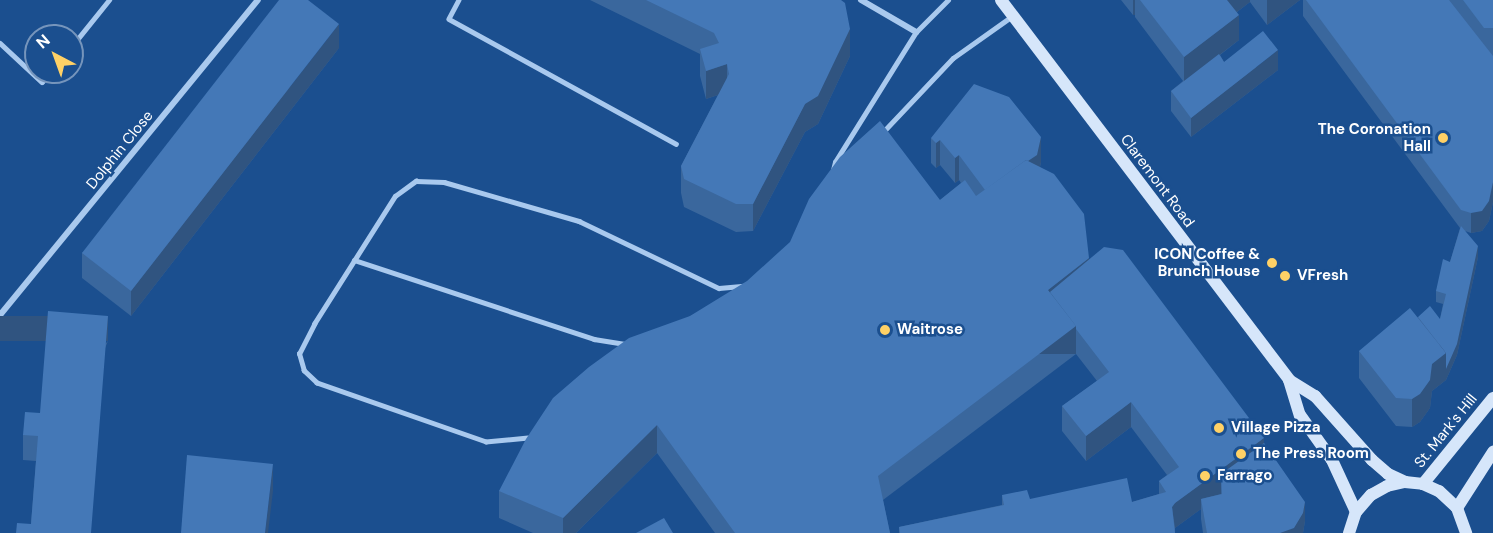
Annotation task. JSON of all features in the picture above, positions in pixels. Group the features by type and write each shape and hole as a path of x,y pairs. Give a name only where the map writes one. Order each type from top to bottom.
{"main road":[{"name":"Claremont Road","path":"1001,0 1289,380 1300,415 1332,460 1356,512"},
{"name":"Claremont Road","path":"1289,380 1315,396 1372,460 1388,474 1405,482"},
{"name":"St. Mark's Hill","path":"1423,484 1451,452 1475,417 1493,398"},
{"path":"1457,508 1493,454"},
{"path":"1349,533 1356,512 1371,495 1387,486 1405,482 1423,484 1439,491 1457,508 1466,533"}],"street":[{"name":"Dolphin Close","path":"0,315 258,0"},
{"path":"861,0 916,32"}],"lane":[{"path":"84,31 110,0"},
{"path":"459,0 449,19 676,144"},
{"path":"838,173 831,177 835,162 916,32 948,0"},
{"path":"875,139 953,58 1013,15"},
{"path":"0,43 24,65"},
{"path":"534,432 526,440 486,442 317,383 304,371 299,354 354,260 395,196 416,181 444,182 579,221 719,288 749,285 741,292"},
{"path":"354,260 594,339 633,346"}],"building":[{"path":"279,0 308,0 339,24 131,291 82,253"},
{"path":"646,0 841,0 845,3 850,29 818,96 805,104 753,204 736,204 684,179 681,166 729,74 727,64 706,71 700,49 719,43 714,33"},
{"path":"1140,0 1227,0 1239,15 1184,57"},
{"name":"The Coronation Hall","path":"1306,0 1449,0 1493,56 1493,182 1489,201 1482,211 1471,213 1461,210"},
{"path":"1463,0 1493,0 1493,28 1484,28"},
{"path":"1263,31 1278,50 1191,118 1171,91 1219,54 1224,62"},
{"path":"974,84 1009,97 1041,137 1037,155 1026,160 985,190 959,155 955,158 940,140 936,143 931,138"},
{"name":"Waitrose","path":"880,121 940,200 965,180 976,196 1026,160 1054,174 1084,214 1089,258 1048,290 1076,326 878,476 890,533 735,533 657,425 563,518 499,491 526,439 553,398 589,367 629,338 690,316 747,281 790,242 809,199 840,157"},
{"path":"1461,226 1478,246 1457,344 1446,369 1446,353 1418,317 1430,306 1440,319 1446,294 1436,291 1443,259 1450,262"},
{"path":"1104,247 1123,250 1264,438 1175,503 1172,507 1175,533 900,533 899,527 1004,505 1002,495 1027,490 1030,499 1127,478 1132,502 1166,492 1159,481 1179,467 1131,402 1086,436 1062,406 1109,372 1050,292"},
{"path":"1410,308 1446,353 1432,364 1430,380 1420,394 1412,399 1396,398 1359,351"},
{"path":"48,311 108,316 91,533 16,533 17,523 31,524 38,436 23,435 25,412 40,413"},
{"path":"1264,443 1305,502 1303,513 1294,528 1280,533 1207,533 1201,499 1222,494 1221,474"},
{"path":"187,455 273,464 265,533 181,533"},
{"path":"664,518 673,533 636,533"}],"place":[{"name":"The Coronation Hall","path":"1443,138"},
{"name":"ICON Coffee & Brunch House","path":"1272,263"},
{"name":"VFresh","path":"1285,276"},
{"name":"Waitrose","path":"885,330"},
{"name":"Village Pizza","path":"1219,428"},
{"name":"The Press Room","path":"1241,454"},
{"name":"Farrago","path":"1205,476"}]}
